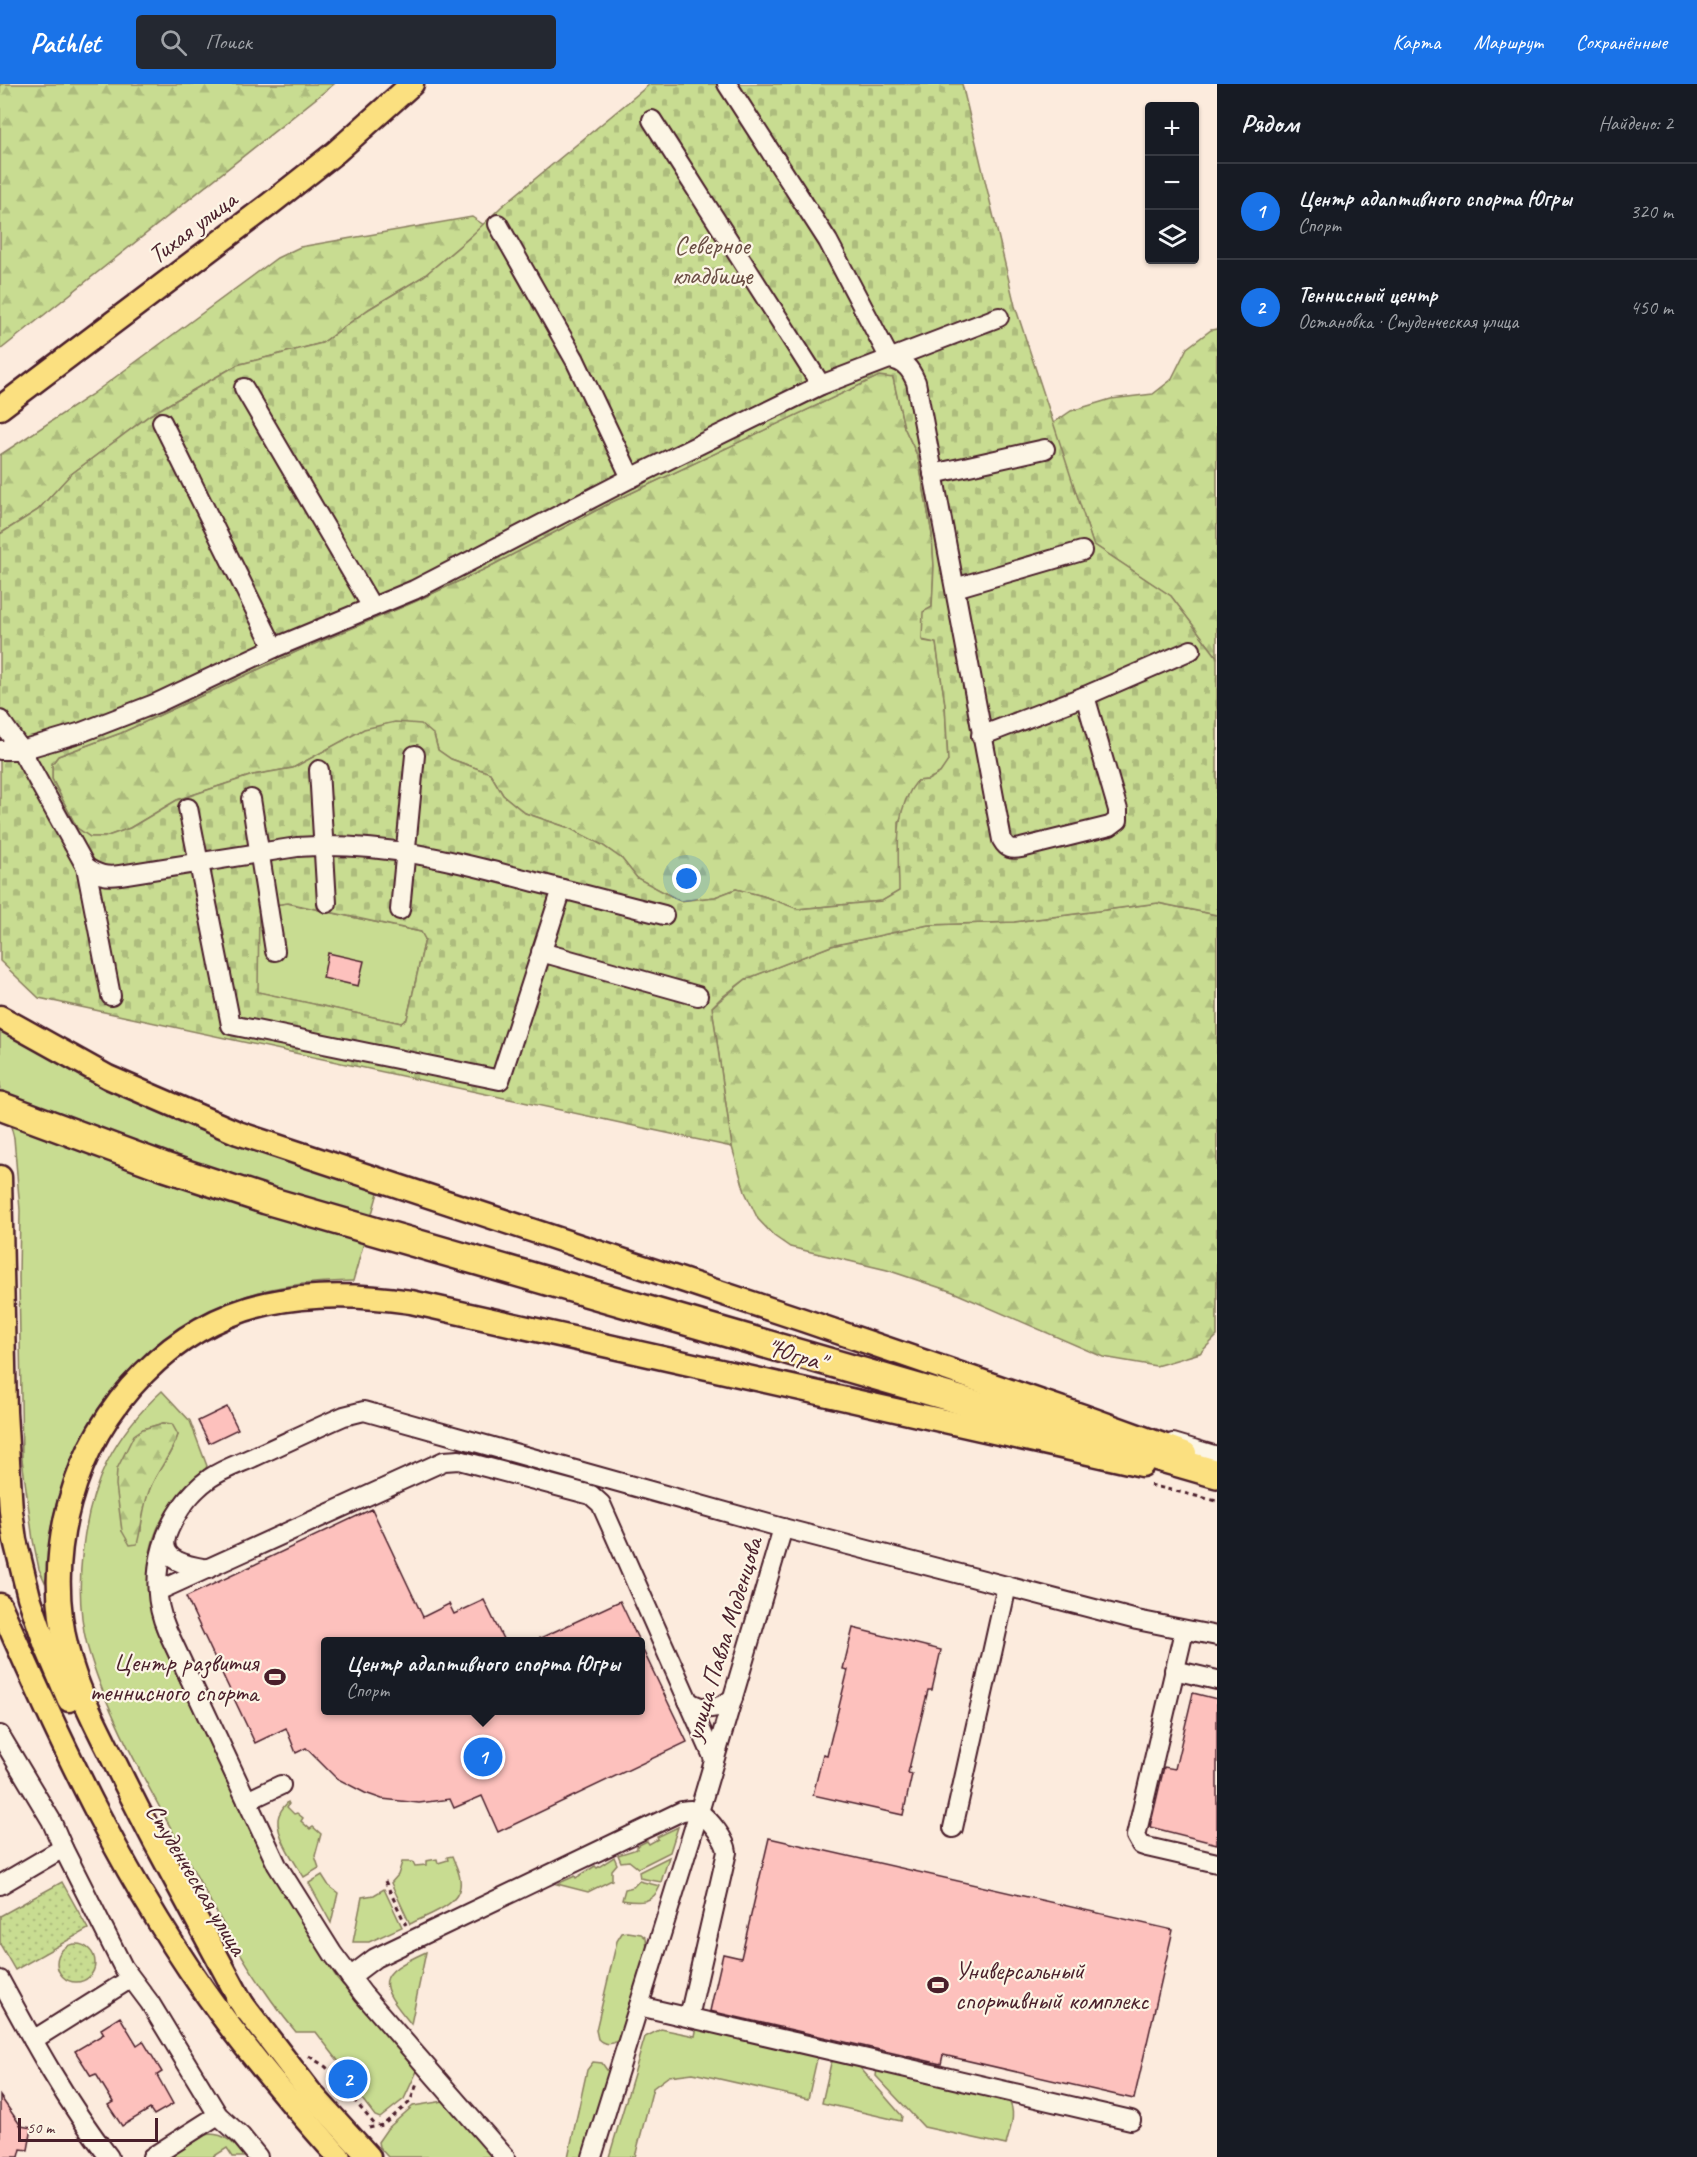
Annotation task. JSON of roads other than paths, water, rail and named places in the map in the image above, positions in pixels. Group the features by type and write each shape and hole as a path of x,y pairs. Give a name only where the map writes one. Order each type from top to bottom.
{"highway":[{"name":"\"Югра\"","path":"0,1106 165,1167 374,1233 1217,1474"}],"main road":[{"name":"Тихая улица","path":"0,408 289,189 336,152 412,84"},
{"path":"0,1017 108,1077 238,1132 803,1320 1083,1416 1217,1465"},
{"name":"Студенческая улица","path":"0,1178 4,1412 8,1481 15,1540 29,1598 67,1696 108,1784 180,1911 245,2009 310,2092 369,2157"},
{"path":"245,2009 135,1804 94,1720 67,1652 61,1607 60,1568 64,1525 79,1472 91,1444 107,1416 128,1388 175,1346 199,1330 256,1305 290,1298 329,1294 401,1300 1217,1482"},
{"name":"Студенческая улица","path":"0,1607 87,1793 162,1926 220,2013 292,2105 339,2157"}],"street":[{"path":"727,84 828,241 890,358 903,362 911,371 916,382 956,588 981,736 1002,840 1006,846 1013,849 1021,848 1110,826 1118,820 1118,810 1085,696"},
{"path":"652,120 822,385"},
{"path":"498,224 575,360 631,478"},
{"path":"0,750 21,750 82,732 157,703 274,648 414,590 631,478 822,385 999,317"},
{"path":"244,388 372,607"},
{"path":"162,422 274,648"},
{"path":"933,474 1046,449"},
{"path":"956,588 1082,551"},
{"path":"981,736 1085,696 1191,650"},
{"path":"0,720 21,750 86,867 111,996"},
{"path":"400,910 415,756"},
{"path":"319,770 327,903"},
{"path":"251,799 275,951"},
{"path":"188,808 197,863 231,1024 500,1080 562,889"},
{"path":"86,867 96,874 107,877 261,851 324,845 376,847 451,859 664,915"},
{"path":"541,952 698,996"},
{"path":"506,2157 350,1977 277,1865 166,1630 159,1605 158,1591 160,1556 168,1529 180,1510 210,1478 344,1416 364,1411 783,1528"},
{"path":"1083,1416 1217,1456"},
{"path":"158,1591 451,1459 591,1495 601,1504 714,1759"},
{"name":"улица Павла Моденцова","path":"592,2157 699,1812 783,1528 1184,1631 1217,1636"},
{"path":"168,1529 164,1543 167,1552 182,1564 208,1569"},
{"path":"953,1828 1007,1586"},
{"path":"1184,1631 1136,1836 1141,1845 1217,1863"},
{"path":"1174,1670 1217,1680"},
{"path":"688,1701 695,1706 711,1709 719,1708 733,1698"},
{"path":"0,1734 51,1820 130,1979 150,2003 218,2115 241,2136 258,2157"},
{"path":"247,1801 281,1785"},
{"path":"350,1977 375,1958 682,1811 699,1812 723,1837 727,1844 727,1852 689,2017"},
{"path":"0,1885 63,1848"},
{"path":"33,2040 130,1979"},
{"path":"0,1980 83,2124 109,2157"},
{"path":"639,2006 1131,2120"},
{"path":"152,2157 218,2115"}],"place":[{"name":"Центр развития теннисного спорта","path":"275,1677"},
{"name":"Центр адаптивного спорта Югры","path":"483,1757"},
{"name":"Универсальный спортивный комплекс","path":"938,1985"},
{"name":"Теннисный центр","path":"348,2079"}],"park label":[{"name":"Северное кладбище","path":"712,260"}]}
